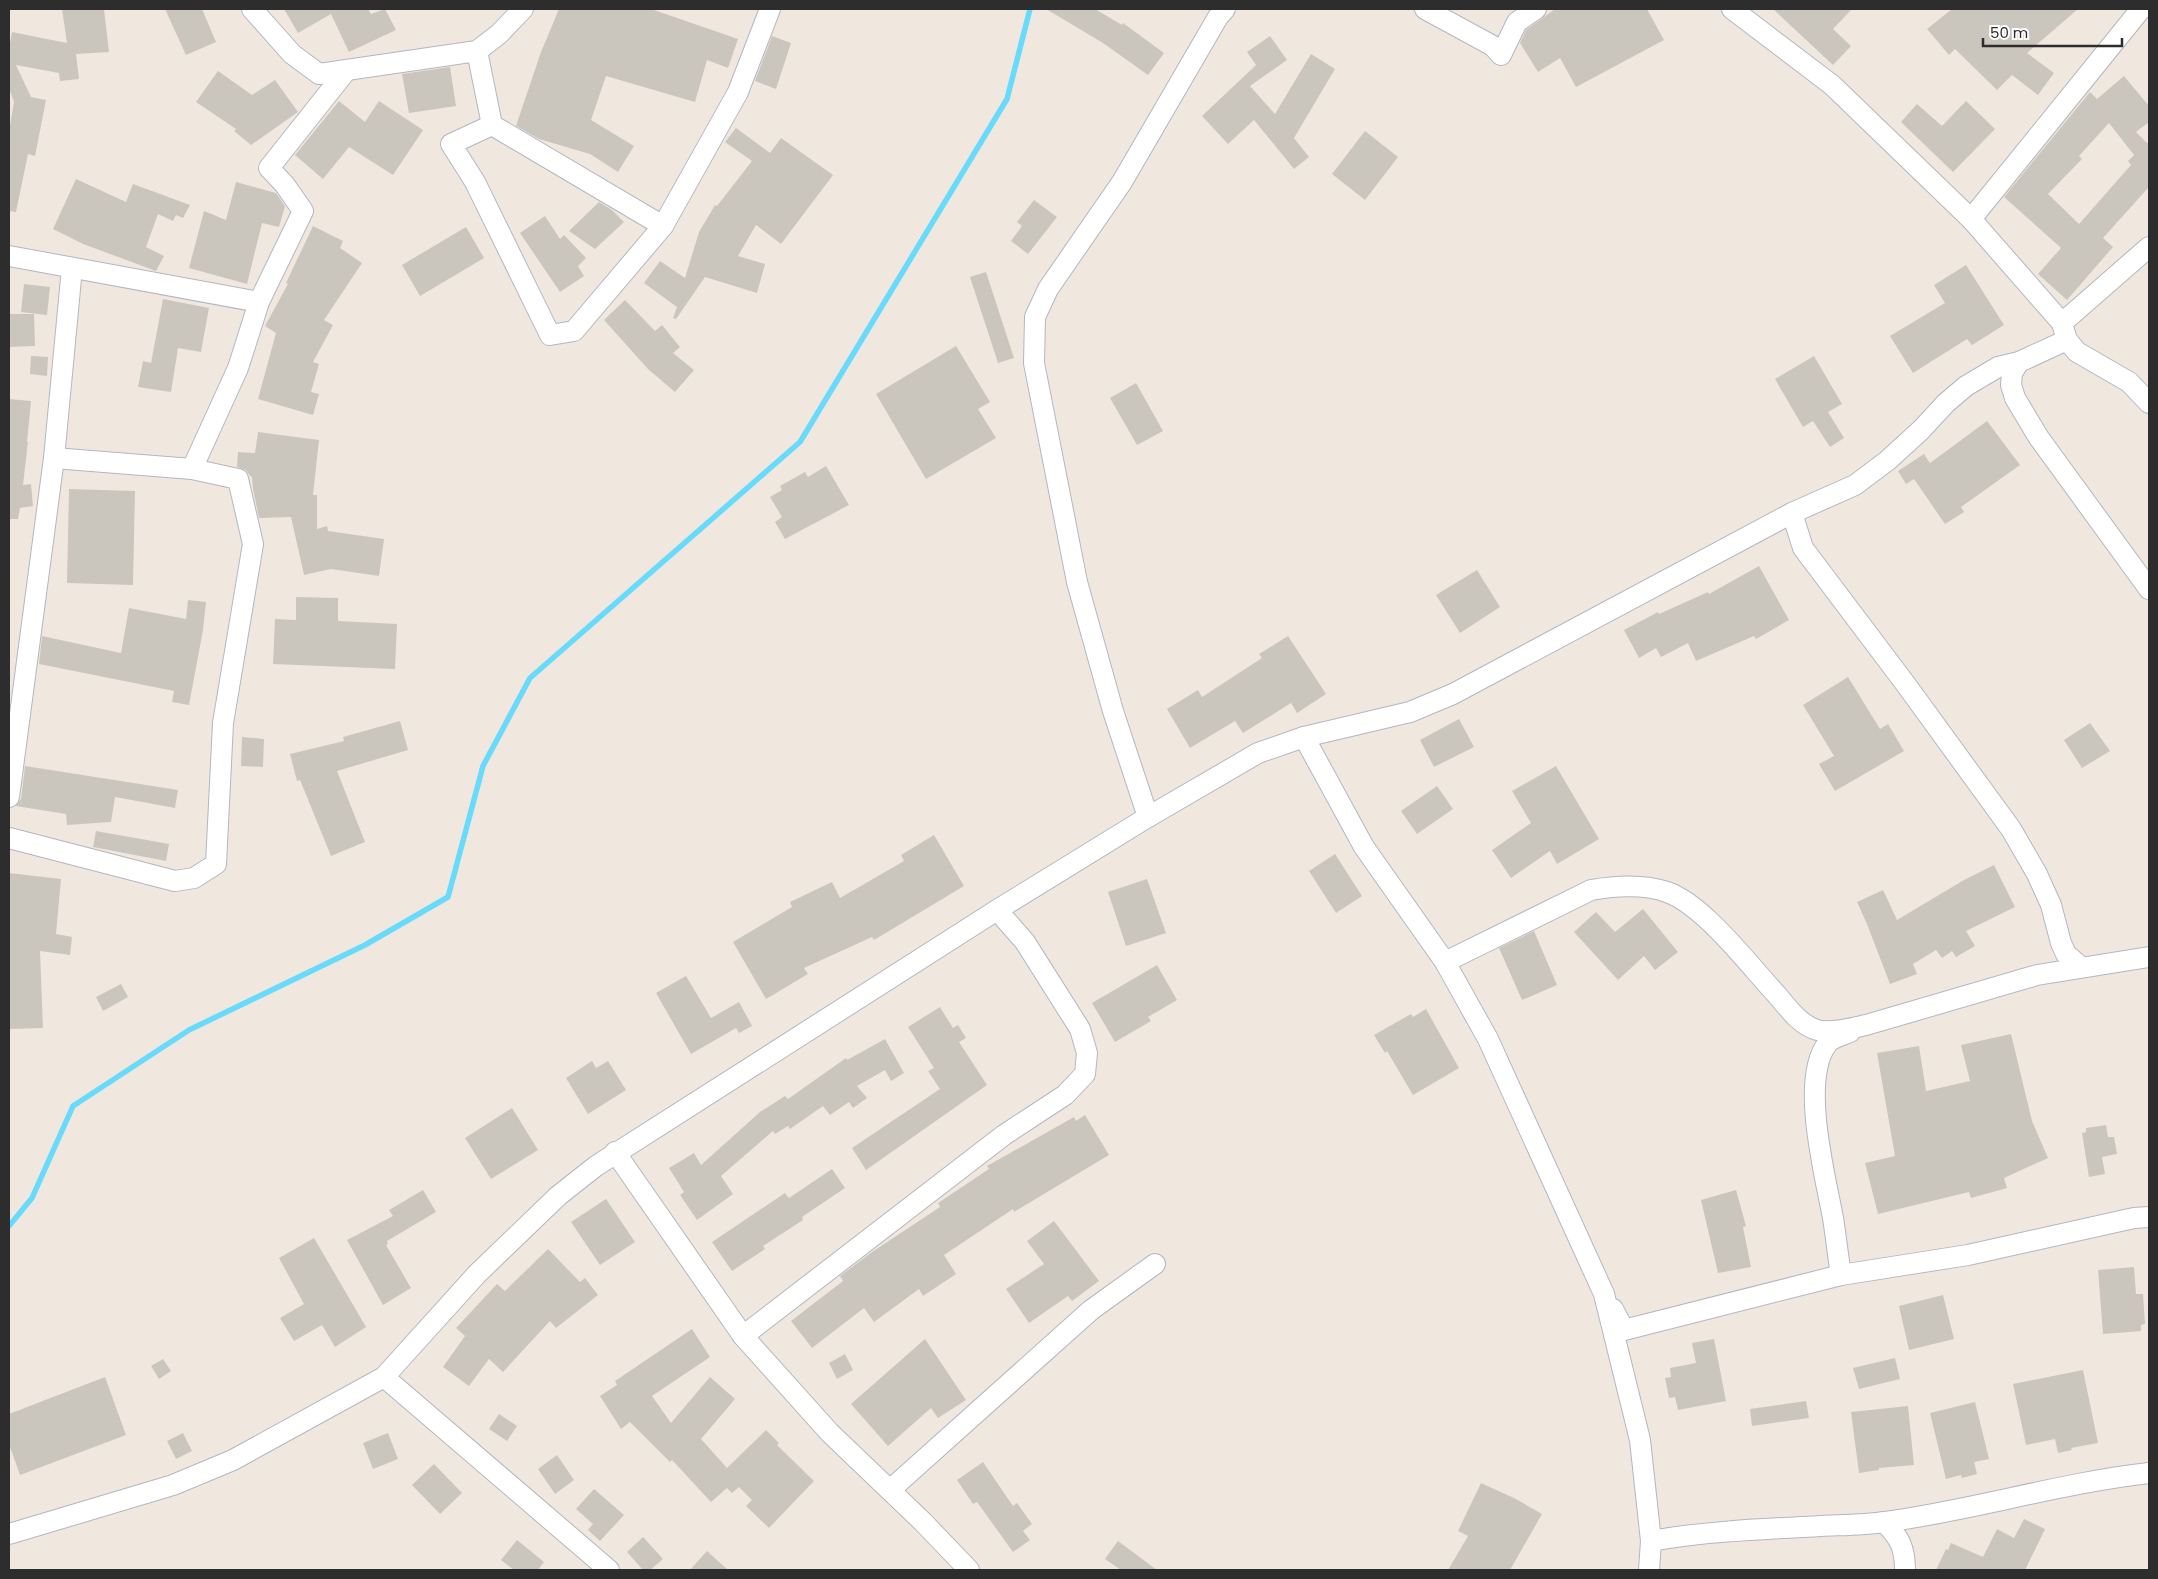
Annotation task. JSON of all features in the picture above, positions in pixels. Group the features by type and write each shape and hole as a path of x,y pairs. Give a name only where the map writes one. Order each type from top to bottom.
{"street":[{"path":"252,9 292,54 319,74 477,51 499,34 523,9"},
{"path":"492,125 450,144 475,182 550,335 574,332 663,226 738,92 770,9"},
{"path":"1148,817 1113,711 1077,582 1034,363 1035,317 1048,289 1122,182 1218,17 1225,9"},
{"path":"1425,9 1493,46 1501,56 1518,22 1536,9"},
{"path":"1732,9 1832,85 1971,219 2065,332 2077,352 2129,382 2149,403"},
{"path":"1971,219 2141,9"},
{"path":"477,51 492,125 663,226"},
{"path":"192,469 238,368 260,302 303,211 285,185 269,168 346,71"},
{"path":"9,1534 173,1485 234,1460 384,1377 477,1274 558,1196 615,1152 997,910 1148,817 1258,753 1304,737 1410,712 1453,694 1792,513 1855,485 1887,461 1966,386 1998,367 2019,362 2065,332 2149,247"},
{"path":"9,256 260,302"},
{"path":"9,797 54,458 72,268"},
{"path":"2019,362 2012,373 2011,385 2014,398 2039,438 2149,589"},
{"path":"9,838 175,881 194,878 216,864 223,724 253,544 238,479 192,469 54,458"},
{"path":"1792,513 1802,548 1907,686 2011,829 2037,874 2051,905 2061,943 2066,954 2082,967"},
{"path":"1304,737 1364,847 1445,962 1488,1039 1604,1294 1624,1330 1621,1339 1628,1354 1620,1358"},
{"path":"1445,962 1591,890 1610,886 1653,889 1677,896 1706,917 1796,1017 1817,1030 1846,1029 1866,1025 2037,975 2149,957"},
{"path":"743,1336 1004,1135 1065,1094 1085,1074 1087,1054 1080,1030 1025,942 997,910"},
{"path":"2037,975 2052,959 2061,943"},
{"path":"1841,1275 1824,1175 1814,1087 1822,1053 1828,1042 1866,1025"},
{"path":"615,1152 743,1336 830,1433 923,1522 969,1570"},
{"path":"1624,1330 1841,1275 1968,1255 2134,1218 2149,1217"},
{"path":"890,1490 1091,1310 1155,1264"},
{"path":"1604,1294 1640,1440 1651,1541 1648,1570"},
{"path":"384,1377 610,1570"},
{"path":"1651,1541 1681,1536 1738,1531 1884,1522 2014,1498 2102,1479 2149,1473"},
{"path":"1884,1522 1896,1534 1904,1551 1905,1570"}],"building":[{"path":"62,9 104,9 109,52 76,54 79,79 60,81 59,73 16,65 31,97 46,100 35,156 28,154 16,212 9,211 9,131 14,102 9,88 9,49 12,32 67,43"},
{"path":"165,9 202,9 216,42 186,55"},
{"path":"284,9 368,9 371,14 385,9 396,30 349,52 331,14 298,33"},
{"path":"559,9 651,9 738,39 728,68 707,60 695,102 606,76 591,120 634,146 618,172 590,154 539,139 516,126 541,52"},
{"path":"1046,9 1095,9 1122,25 1123,23 1164,53 1148,75 1103,43"},
{"path":"1555,9 1647,9 1664,40 1576,87 1560,58 1538,72 1520,43 1526,30"},
{"path":"1773,9 1852,9 1833,29 1851,46 1833,65"},
{"path":"1952,9 2078,9 2027,53 2054,73 2038,95 2012,75 1997,90 1955,49 1949,55 1927,29"},
{"path":"772,36 791,43 776,89 755,81"},
{"path":"1270,36 1287,60 1250,86 1275,114 1311,54 1335,69 1294,138 1309,157 1294,169 1254,120 1228,144 1202,116 1256,65 1247,52"},
{"path":"450,67 456,106 409,113 402,74"},
{"path":"218,71 252,95 275,80 298,112 251,145 234,131 236,129 196,102"},
{"path":"2124,76 2149,106 2149,122 2136,132 2147,143 2149,141 2149,187 2103,238 2113,247 2067,300 2038,274 2061,248 2004,197 2090,92 2097,99","holes":["2109,123 2134,155 2128,161 2131,165 2079,224 2048,194 2082,159 2079,156"]},
{"path":"339,101 365,122 379,101 423,130 393,175 349,147 323,179 295,155"},
{"path":"1966,101 1995,129 1953,172 1901,122 1917,104 1942,126"},
{"path":"736,128 770,153 781,138 833,175 781,244 756,225 738,256 765,264 757,293 705,277 676,319 673,318 677,307 644,283 660,261 685,278 699,232 715,205 717,206 752,161 725,142"},
{"path":"1365,131 1398,157 1365,200 1332,174"},
{"path":"76,179 126,202 133,184 190,205 183,218 176,215 173,221 158,214 146,247 164,256 156,271 83,244 53,229"},
{"path":"236,182 276,193 285,206 279,227 262,223 247,284 189,268 204,211 226,220"},
{"path":"1034,200 1057,217 1028,254 1011,241 1022,226 1017,222"},
{"path":"599,202 612,210 624,222 595,249 569,231"},
{"path":"545,216 560,239 564,235 586,258 578,266 584,276 560,292 520,233"},
{"path":"313,226 343,241 340,248 362,263 324,320 333,325 313,362 319,364 311,392 319,394 313,415 258,399 276,333 265,326 288,284 286,283"},
{"path":"466,227 484,258 420,296 402,265"},
{"path":"1966,265 2004,325 1972,345 1967,339 1913,373 1890,336 1945,303 1934,285"},
{"path":"986,272 1014,358 998,363 970,277"},
{"path":"24,284 50,287 47,315 21,312"},
{"path":"163,299 209,308 201,352 178,348 171,392 138,387 143,361 151,363"},
{"path":"625,300 655,331 662,325 680,347 673,353 694,370 675,392 648,369 604,320"},
{"path":"9,314 34,314 35,346 9,347"},
{"path":"956,346 990,402 978,409 996,438 926,479 876,394"},
{"path":"31,356 48,357 47,376 30,374"},
{"path":"1814,356 1842,404 1828,412 1844,438 1830,447 1813,421 1803,427 1775,379"},
{"path":"1136,383 1163,431 1137,445 1110,398"},
{"path":"9,399 31,401 23,485 31,484 33,506 20,508 18,519 9,519"},
{"path":"1987,421 2020,465 1961,507 1964,512 1945,524 1914,479 1906,484 1898,471 1924,454 1930,463"},
{"path":"258,432 319,440 313,495 317,495 317,529 327,526 328,531 384,539 379,576 331,569 304,575 291,517 259,518 252,477 246,470 237,467 238,452 255,453"},
{"path":"826,466 849,505 785,539 775,522 782,517 770,497 782,490 780,486 805,472 808,477"},
{"path":"69,489 135,491 133,585 67,583"},
{"path":"1759,566 1789,620 1756,639 1754,636 1696,661 1688,643 1661,657 1656,648 1639,658 1624,630 1658,612 1659,614 1708,592 1709,594"},
{"path":"1477,570 1500,607 1460,633 1436,595"},
{"path":"296,597 338,598 338,621 397,624 395,669 273,664 275,619 296,620"},
{"path":"188,600 206,602 203,630 189,705 172,702 174,691 39,664 42,636 121,653 129,608 186,619"},
{"path":"1288,636 1326,694 1297,713 1291,703 1243,733 1235,721 1190,748 1167,709 1198,690 1202,697 1262,658 1259,654"},
{"path":"1848,677 1880,729 1888,724 1904,751 1835,791 1819,764 1834,756 1803,705"},
{"path":"1459,719 1474,747 1434,767 1420,740"},
{"path":"400,721 408,750 337,771 365,842 331,856 300,780 297,781 290,754 344,741 343,737"},
{"path":"2090,723 2110,751 2082,768 2064,740"},
{"path":"242,737 264,739 263,767 241,766"},
{"path":"25,766 178,790 175,808 115,797 111,822 67,825 66,814 16,806 21,799"},
{"path":"1556,766 1599,839 1557,864 1550,851 1511,878 1492,850 1531,823 1512,791"},
{"path":"1437,786 1453,809 1417,834 1401,811"},
{"path":"96,831 169,844 166,861 93,847"},
{"path":"934,835 964,886 874,940 872,937 804,968 808,974 766,999 733,942 792,907 790,902 832,882 840,898 904,861 901,855"},
{"path":"1335,854 1362,896 1336,913 1309,871"},
{"path":"1994,865 2015,907 1966,931 1975,946 1956,957 1952,951 1942,958 1936,950 1913,964 1917,974 1890,984 1857,902 1883,890 1897,920 1964,880"},
{"path":"9,873 61,879 56,934 72,937 70,955 40,951 43,1028 9,1029"},
{"path":"1147,879 1166,933 1126,946 1108,892"},
{"path":"1643,909 1678,952 1655,970 1644,956 1618,980 1574,932 1596,912 1615,932"},
{"path":"1534,931 1557,985 1522,1000 1499,948"},
{"path":"1157,965 1177,1000 1148,1017 1151,1021 1115,1042 1092,1003"},
{"path":"686,976 711,1018 739,1002 752,1026 739,1033 736,1028 691,1054 656,993"},
{"path":"121,984 128,997 103,1011 96,997"},
{"path":"940,1007 953,1028 958,1025 966,1038 959,1042 987,1085 866,1170 852,1148 940,1089 928,1071 934,1068 908,1027"},
{"path":"1426,1009 1459,1068 1413,1095 1387,1051 1385,1053 1374,1035 1411,1014 1413,1017"},
{"path":"2011,1034 2032,1121 2048,1158 2004,1178 2007,1188 1971,1198 1969,1192 1878,1214 1865,1163 1895,1156 1877,1053 1919,1046 1926,1091 1970,1081 1961,1045"},
{"path":"885,1039 904,1073 891,1081 885,1070 857,1086 867,1098 853,1108 849,1102 830,1115 823,1106 790,1129 788,1126 775,1134 773,1131 721,1176 733,1194 697,1220 680,1195 684,1192 669,1168 694,1153 701,1165 760,1112 785,1096 788,1099 846,1058 847,1060"},
{"path":"592,1061 596,1068 608,1061 626,1090 588,1114 566,1078"},
{"path":"512,1108 538,1150 491,1179 465,1138"},
{"path":"1085,1115 1109,1155 1014,1212 1013,1209 944,1255 956,1274 923,1296 919,1289 874,1322 864,1308 812,1348 791,1321 843,1281 840,1276 872,1252 940,1207 938,1203 989,1169 987,1166 1074,1117 1076,1121"},
{"path":"2106,1125 2108,1137 2114,1137 2117,1154 2102,1157 2105,1174 2089,1177 2082,1133 2086,1132 2086,1128"},
{"path":"832,1169 845,1188 802,1217 803,1220 763,1246 765,1249 732,1271 712,1242 785,1193 789,1198"},
{"path":"423,1190 436,1212 387,1241 388,1244 386,1245 411,1288 383,1305 347,1240 393,1216 389,1210"},
{"path":"1736,1190 1746,1226 1743,1227 1751,1267 1718,1273 1701,1200"},
{"path":"606,1199 635,1242 600,1265 571,1222"},
{"path":"1054,1221 1099,1281 1072,1301 1068,1296 1029,1323 1006,1289 1044,1264 1027,1241"},
{"path":"314,1238 366,1327 335,1347 322,1325 294,1341 280,1318 304,1304 279,1258"},
{"path":"548,1249 580,1282 585,1278 598,1295 556,1328 550,1321 503,1372 489,1359 469,1386 443,1367 465,1336 456,1328 497,1284 505,1291"},
{"path":"2134,1267 2136,1294 2143,1294 2145,1324 2141,1325 2141,1331 2103,1334 2098,1270"},
{"path":"1943,1295 1954,1339 1909,1350 1899,1306"},
{"path":"692,1329 710,1357 652,1396 671,1423 710,1377 735,1399 701,1439 727,1468 766,1430 779,1443 777,1445 814,1481 769,1528 746,1506 752,1500 739,1487 732,1493 727,1488 711,1502 672,1460 670,1462 630,1422 621,1429 600,1396 617,1385 615,1381"},
{"path":"925,1339 966,1400 938,1418 931,1408 888,1446 851,1404"},
{"path":"1714,1339 1726,1401 1678,1410 1675,1397 1669,1398 1665,1378 1671,1377 1670,1368 1696,1363 1692,1343"},
{"path":"845,1354 853,1370 837,1379 829,1363"},
{"path":"1895,1358 1900,1379 1859,1389 1853,1368"},
{"path":"163,1359 171,1371 159,1379 151,1366"},
{"path":"2083,1370 2098,1443 2071,1448 2072,1450 2058,1453 2055,1439 2026,1445 2013,1384"},
{"path":"105,1377 126,1435 20,1475 9,1444 9,1414"},
{"path":"1806,1401 1809,1418 1752,1426 1750,1409"},
{"path":"1975,1402 1989,1459 1974,1462 1977,1474 1962,1478 1961,1475 1946,1479 1930,1413"},
{"path":"1908,1406 1914,1465 1879,1468 1879,1470 1859,1473 1851,1412"},
{"path":"499,1414 517,1426 507,1441 489,1429"},
{"path":"183,1433 192,1451 176,1459 167,1441"},
{"path":"388,1433 398,1459 373,1469 363,1443"},
{"path":"557,1455 574,1480 555,1494 538,1469"},
{"path":"983,1462 1013,1506 1017,1503 1032,1524 1023,1531 1030,1540 1013,1552 977,1502 973,1504 957,1480"},
{"path":"434,1464 462,1493 440,1514 412,1485"},
{"path":"1481,1483 1514,1498 1542,1514 1510,1570 1448,1570 1468,1536 1458,1531"},
{"path":"594,1489 624,1515 600,1541 588,1530 593,1524 576,1509"},
{"path":"2024,1519 2045,1529 2025,1570 1936,1570 1951,1543 1983,1557 1997,1529 2014,1538"},
{"path":"643,1537 663,1559 650,1570 643,1570 627,1552"},
{"path":"517,1540 544,1562 538,1570 514,1570 501,1560"},
{"path":"1118,1541 1157,1570 1121,1570 1105,1559"},
{"path":"707,1551 728,1570 690,1570"}],"waterway":[{"path":"9,1226 32,1198 73,1106 189,1030 365,945 448,897 483,766 530,678 800,442 1007,99 1030,9"}]}
